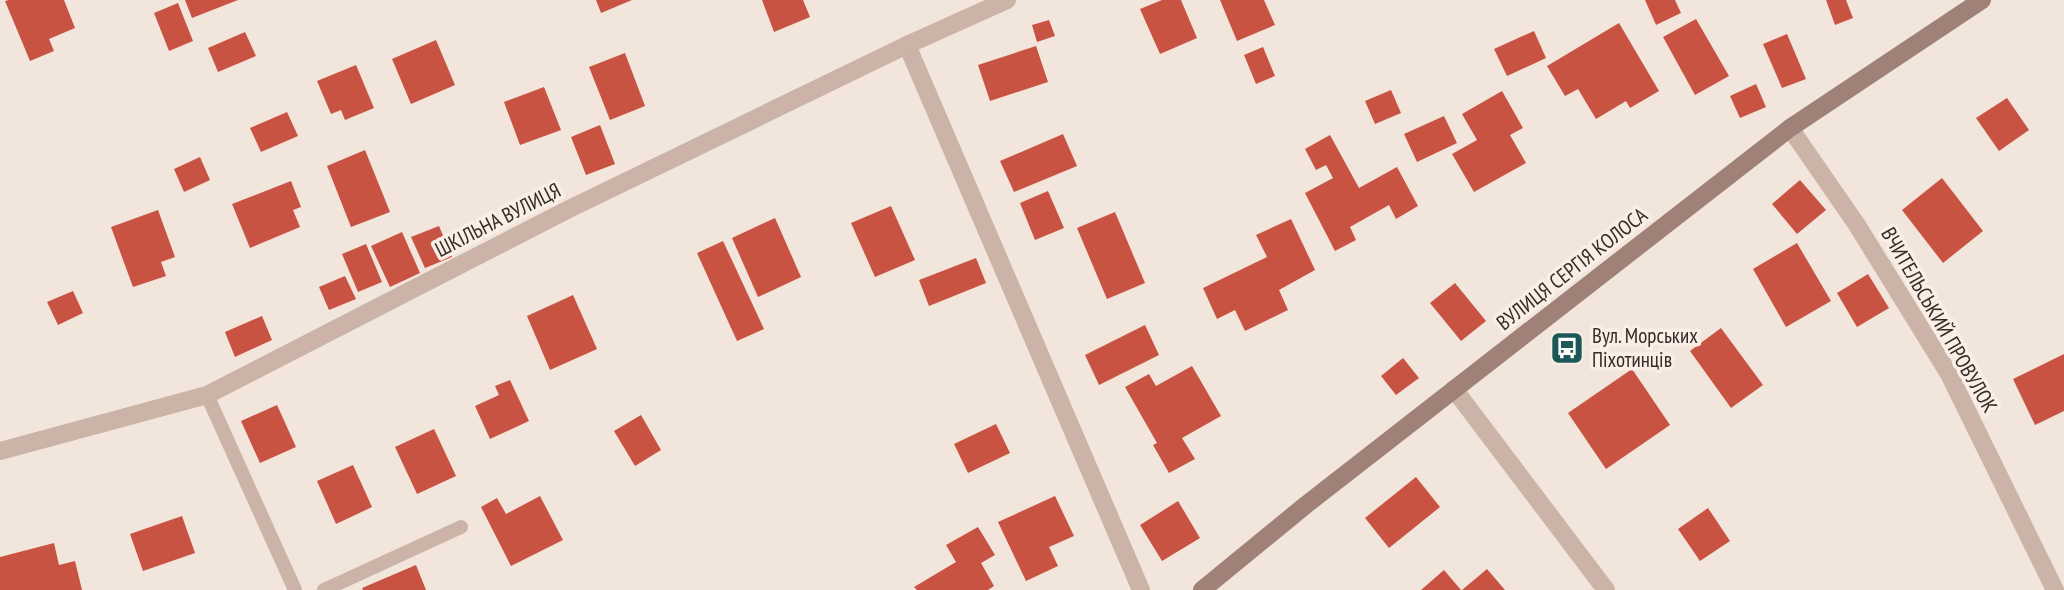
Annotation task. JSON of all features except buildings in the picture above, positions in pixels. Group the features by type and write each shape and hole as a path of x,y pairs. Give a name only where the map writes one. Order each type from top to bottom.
{"street":[{"name":"ШКІЛЬНА ВУЛИЦЯ","path":"0,451 206,395 567,210 907,45 1007,0"},
{"name":"ВУЛИЦЯ СЕРГІЯ КОЛОСА","path":"1202,590 1454,389 1790,128 1982,0"},
{"path":"907,45 1141,590"},
{"name":"ВЧИТЕЛЬСЬКИЙ ПРОВУЛОК","path":"1790,128 1857,225 1949,374 2057,583"},
{"path":"1454,389 1606,590"}],"lane":[{"path":"206,395 295,590"},
{"path":"324,590 461,527"}],"place":[{"name":"Вул. Морських Піхотинців","path":"1567,348"}]}
